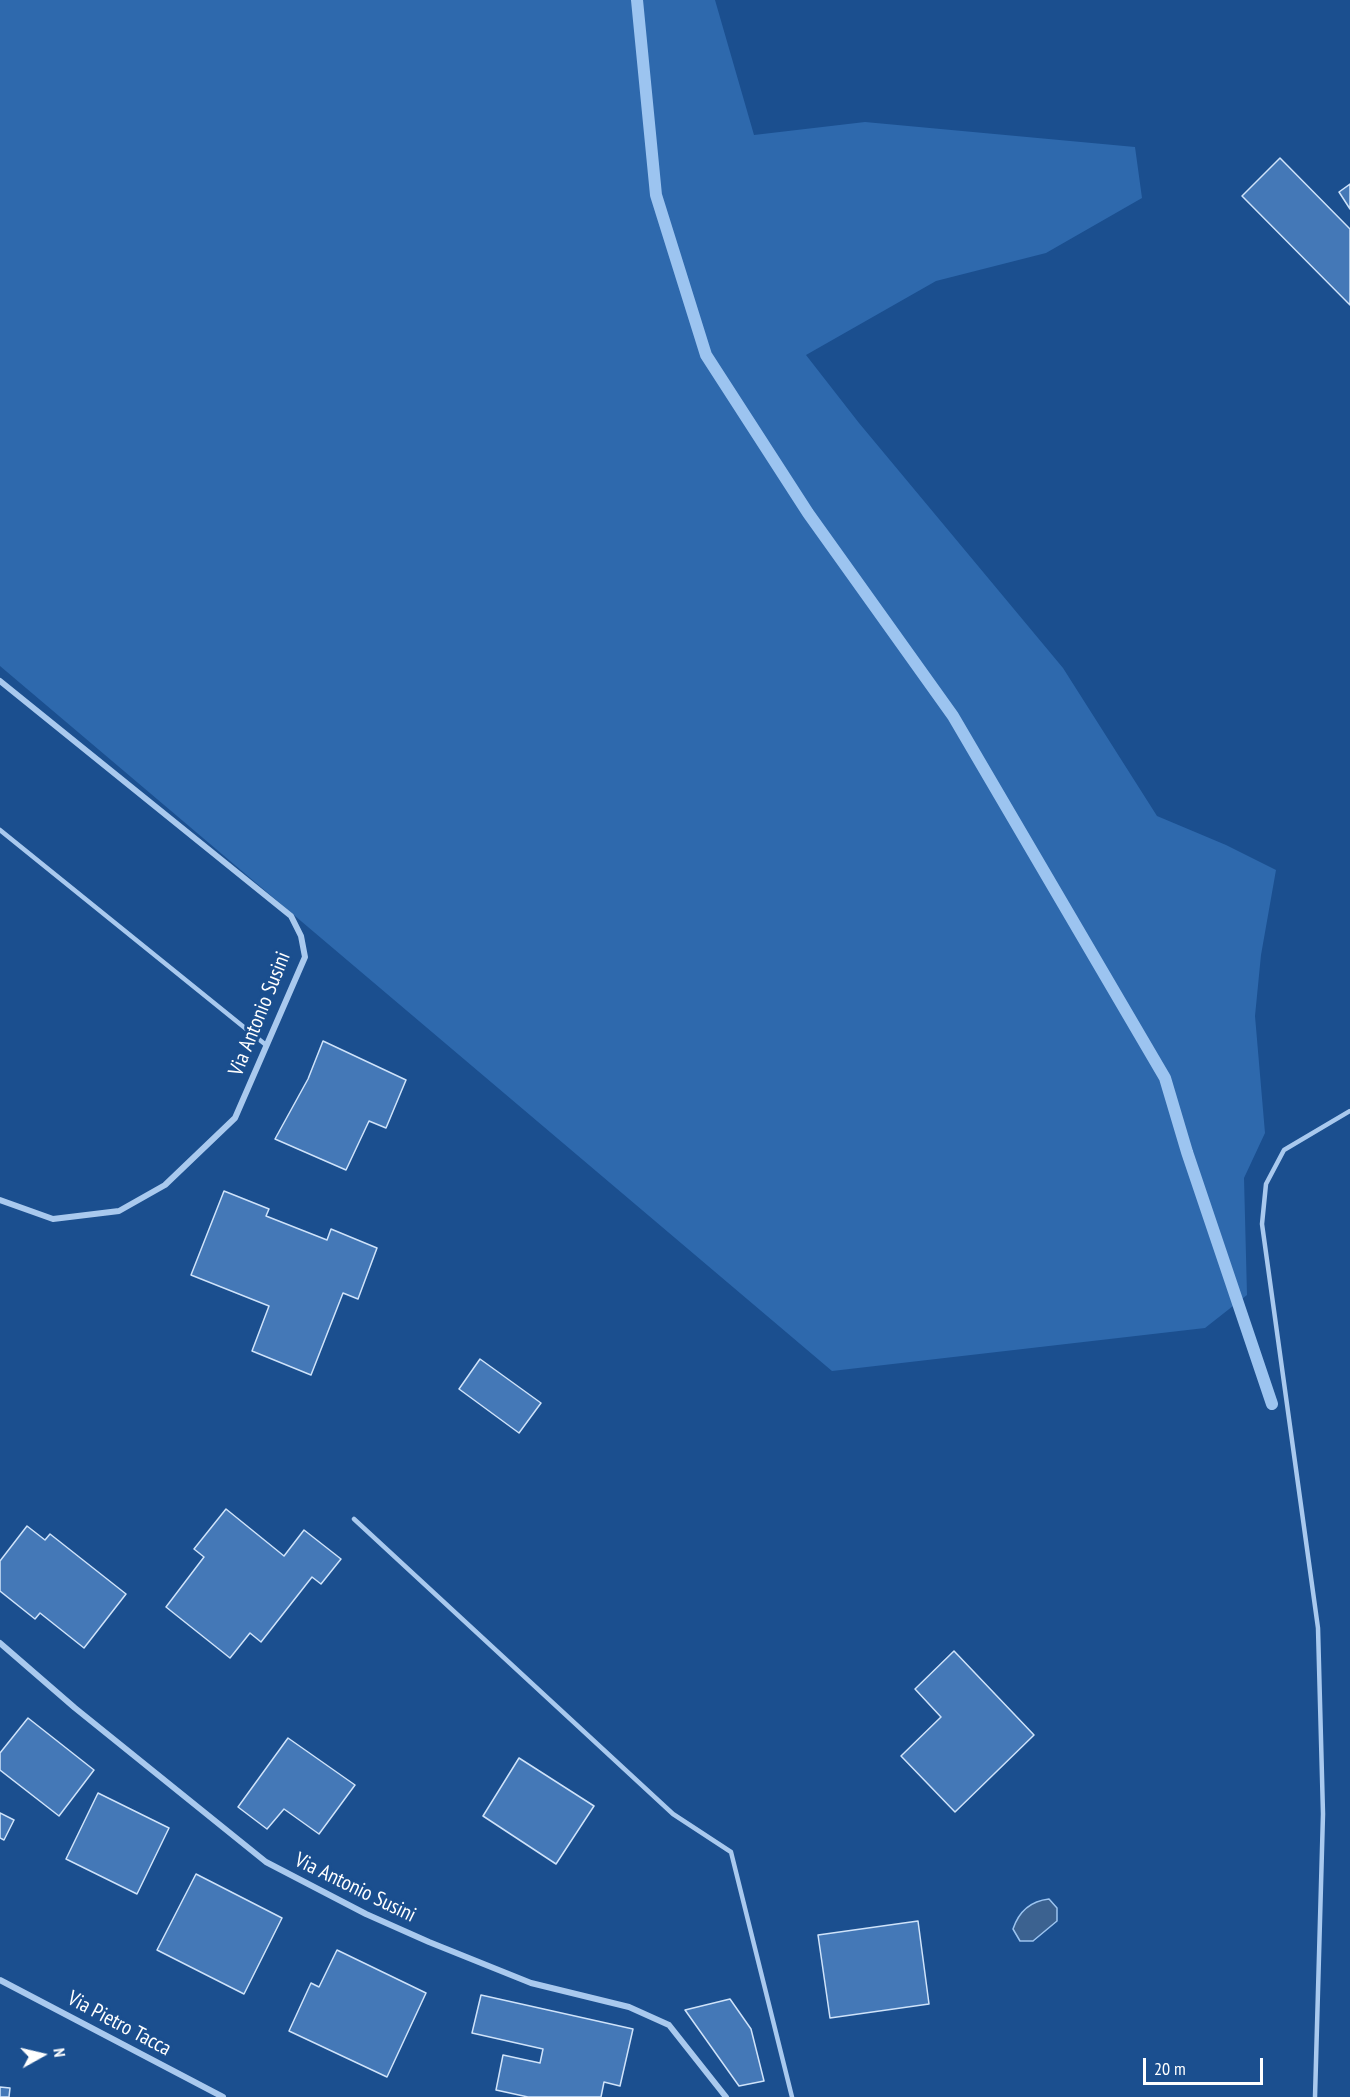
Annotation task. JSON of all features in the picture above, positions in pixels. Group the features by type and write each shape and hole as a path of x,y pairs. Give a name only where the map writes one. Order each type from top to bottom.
{"street":[{"name":"Via Antonio Susini","path":"0,681 291,916 301,936 305,957 235,1118 165,1185 119,1211 53,1220 0,1200"},
{"name":"Via Antonio Susini","path":"0,1643 75,1708 266,1862 366,1914 439,1947 531,1983 629,2007 669,2025 726,2097"},
{"name":"Via Pietro Tacca","path":"0,1980 223,2097"}],"lane":[{"path":"0,830 266,1045"},
{"path":"1315,2097 1323,1814 1318,1628 1262,1224 1266,1184 1284,1150 1350,1111"},
{"path":"354,1519 673,1814 731,1852 792,2097"}],"shaded area":[{"path":"0,0 715,0 754,135 865,122 1135,147 1142,198 1046,253 936,281 806,355 859,423 1063,668 1157,816 1226,845 1276,870 1261,955 1255,1016 1265,1133 1244,1178 1247,1295 1205,1328 832,1371 0,666"},
{"path":"1049,1899 1057,1908 1057,1921 1033,1941 1020,1941 1013,1929 1022,1912 1037,1902"}],"building":[{"path":"1280,158 1350,229 1350,305 1242,196"},
{"path":"1350,184 1350,209 1339,192"},
{"path":"323,1041 406,1080 386,1128 369,1121 346,1170 275,1139 308,1079"},
{"path":"224,1191 269,1209 266,1216 327,1240 331,1229 377,1248 358,1299 343,1293 311,1375 252,1351 269,1306 191,1275"},
{"path":"480,1359 541,1403 519,1433 459,1389"},
{"path":"226,1509 284,1556 304,1530 341,1559 321,1584 312,1577 261,1642 250,1633 230,1658 166,1607 204,1557 194,1549"},
{"path":"27,1526 45,1540 50,1534 126,1594 84,1648 40,1613 35,1619 0,1591 0,1561"},
{"path":"954,1651 1034,1735 955,1812 901,1756 941,1717 915,1689"},
{"path":"28,1718 94,1770 59,1816 0,1770 0,1753"},
{"path":"288,1738 355,1785 319,1834 284,1809 267,1829 238,1807"},
{"path":"519,1758 594,1806 556,1864 483,1816"},
{"path":"98,1793 169,1828 137,1894 66,1859"},
{"path":"0,1813 14,1820 4,1840 0,1838"},
{"path":"196,1874 282,1918 244,1994 157,1950"},
{"path":"918,1921 929,2004 830,2018 818,1935"},
{"path":"337,1950 426,1993 387,2077 289,2031 311,1983 319,1987"},
{"path":"481,1995 633,2029 620,2086 604,2082 601,2097 528,2097 496,2090 503,2055 540,2063 543,2049 472,2033"},
{"path":"730,1999 751,2029 764,2081 739,2086 685,2010"},
{"path":"0,2087 10,2088 9,2097 0,2097"}],"waterway":[{"path":"637,0 656,195 706,355 808,513 953,716 1165,1078 1187,1152 1272,1404"}]}
